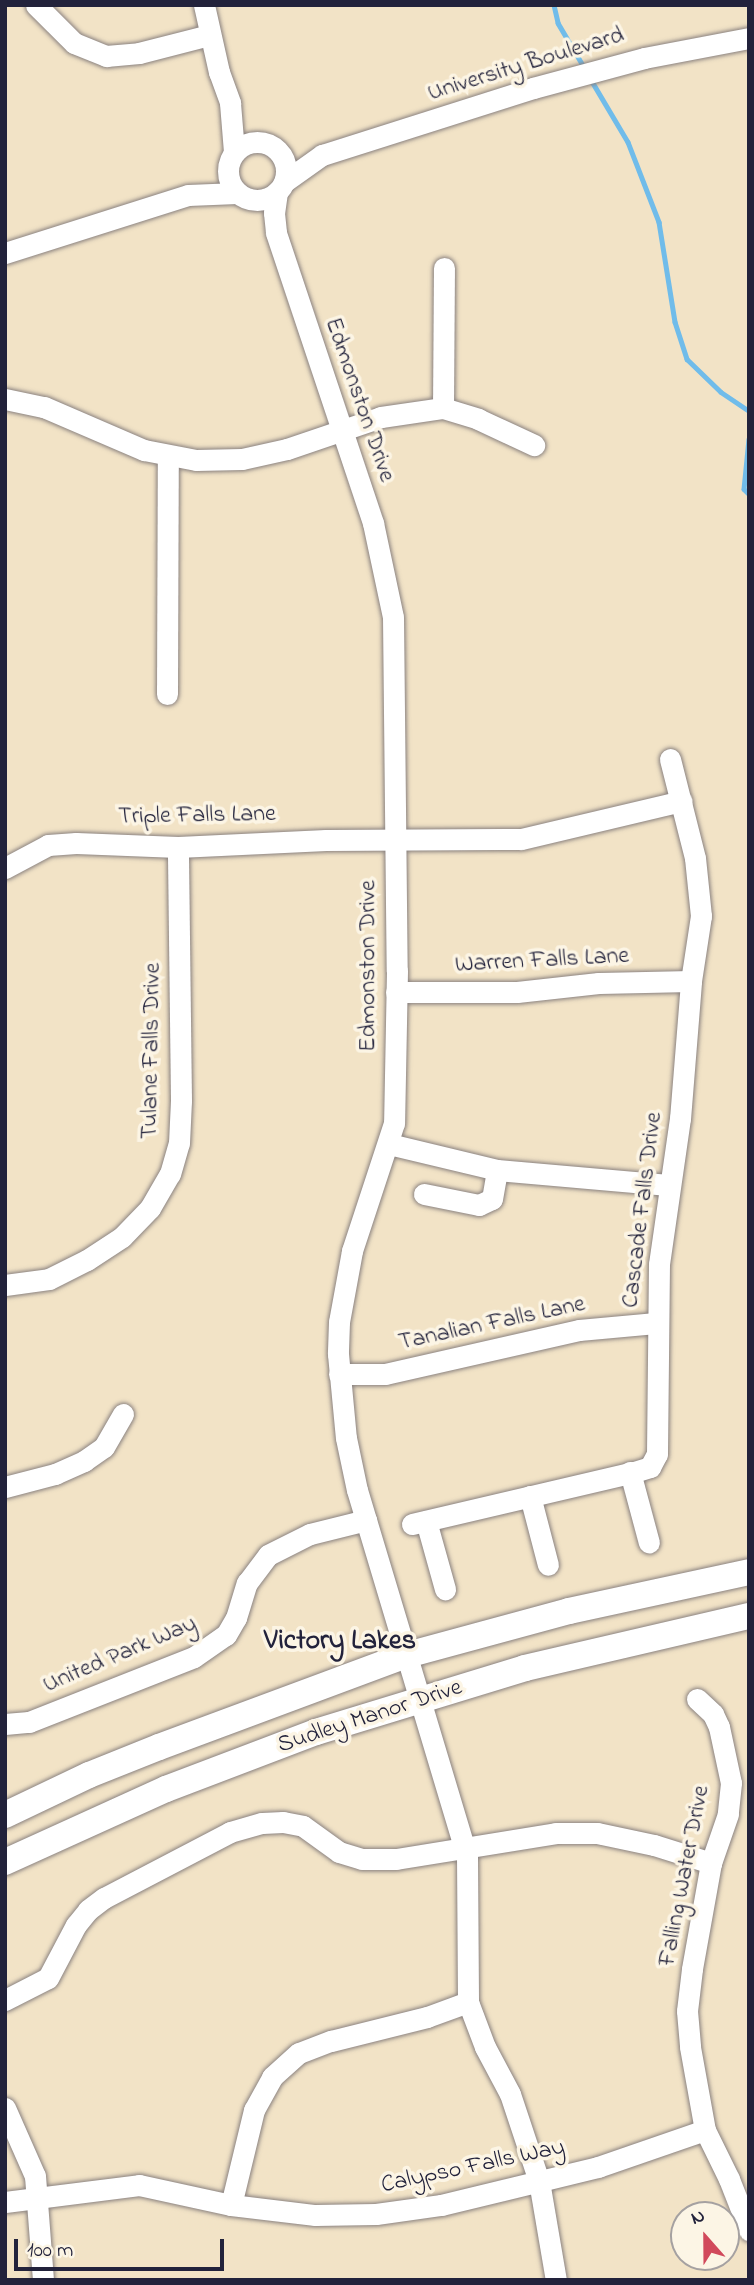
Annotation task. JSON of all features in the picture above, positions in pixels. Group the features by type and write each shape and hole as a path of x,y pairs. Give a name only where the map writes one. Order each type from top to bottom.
{"main road":[{"name":"Sudley Manor Drive","path":"5,1815 135,1756 407,1655 569,1611 749,1572"},
{"name":"Sudley Manor Drive","path":"5,1862 166,1789 316,1732 525,1668 749,1616"}],"street":[{"path":"36,5 74,43 106,55 139,53 209,35"},
{"path":"188,195 263,199 280,187 286,169 279,152 246,130 230,103 209,35 204,5"},
{"name":"University Boulevard","path":"279,152 303,157 322,155 533,88 644,58 749,38"},
{"path":"230,103 229,182 243,196"},
{"path":"5,253 188,195 211,182 245,144 259,141"},
{"name":"University Boulevard","path":"280,187 322,155"},
{"name":"Edmonston Drive","path":"280,187 274,213 276,233 373,523 393,617 396,840 394,1123 352,1251 339,1322 345,1438 366,1520 465,1846 468,1892 465,1960 468,2002 485,2046 510,2094 539,2181 556,2280"},
{"name":"Edmonston Drive","path":"243,196 276,233"},
{"path":"443,408 444,268"},
{"path":"5,399 44,407 117,440 168,456 196,460 242,459 287,449 381,417 443,408 478,419 534,445"},
{"path":"167,694 168,456"},
{"name":"Cascade Falls Drive","path":"445,1589 419,1523 650,1467 657,1454 656,1323 659,1264 687,1061 691,981 701,916 695,858 670,759"},
{"name":"Triple Falls Lane","path":"5,868 48,845 76,843 178,846 241,842 521,839 682,801"},
{"name":"Tulane Falls Drive","path":"5,1285 49,1279 88,1260 122,1237 150,1208 170,1174 178,1143 181,1101 178,846"},
{"name":"Warren Falls Lane","path":"396,992 517,992 599,983 691,981"},
{"path":"389,1144 497,1170 668,1185"},
{"path":"424,1194 479,1205 492,1199 497,1170"},
{"name":"Tanalian Falls Lane","path":"340,1374 385,1374 579,1330 656,1323"},
{"path":"5,1487 44,1477 84,1461 104,1447 123,1414"},
{"path":"630,1472 649,1543"},
{"path":"530,1496 548,1565"},
{"name":"United Park Way","path":"5,1724 29,1722 194,1657 226,1635 236,1618 247,1583 268,1555 310,1534 366,1520"},
{"name":"Falling Water Drive","path":"697,1699 713,1714 719,1727 731,1783 728,1814 711,1863 687,2011 705,2130 749,2230"},
{"path":"5,2000 48,1978 76,1925 88,1910 104,1898 230,1832 262,1823 303,1826 339,1852 362,1859 396,1859 556,1833 597,1833 654,1845 711,1863"},
{"path":"231,2205 254,2110 272,2077 299,2053 331,2040 427,2017 468,2002"},
{"path":"5,2108 35,2176 43,2280"},
{"name":"Calypso Falls Way","path":"5,2202 139,2185 231,2205 315,2215 376,2214 441,2205 539,2181 639,2155 705,2130"}],"waterway":[{"path":"554,5 558,23 584,67"},
{"path":"590,78 628,142 659,222 675,322 687,359 721,392 749,411"},
{"path":"749,439 744,489 749,494"}],"district":[{"name":"Victory Lakes","path":"340,1642"}]}
